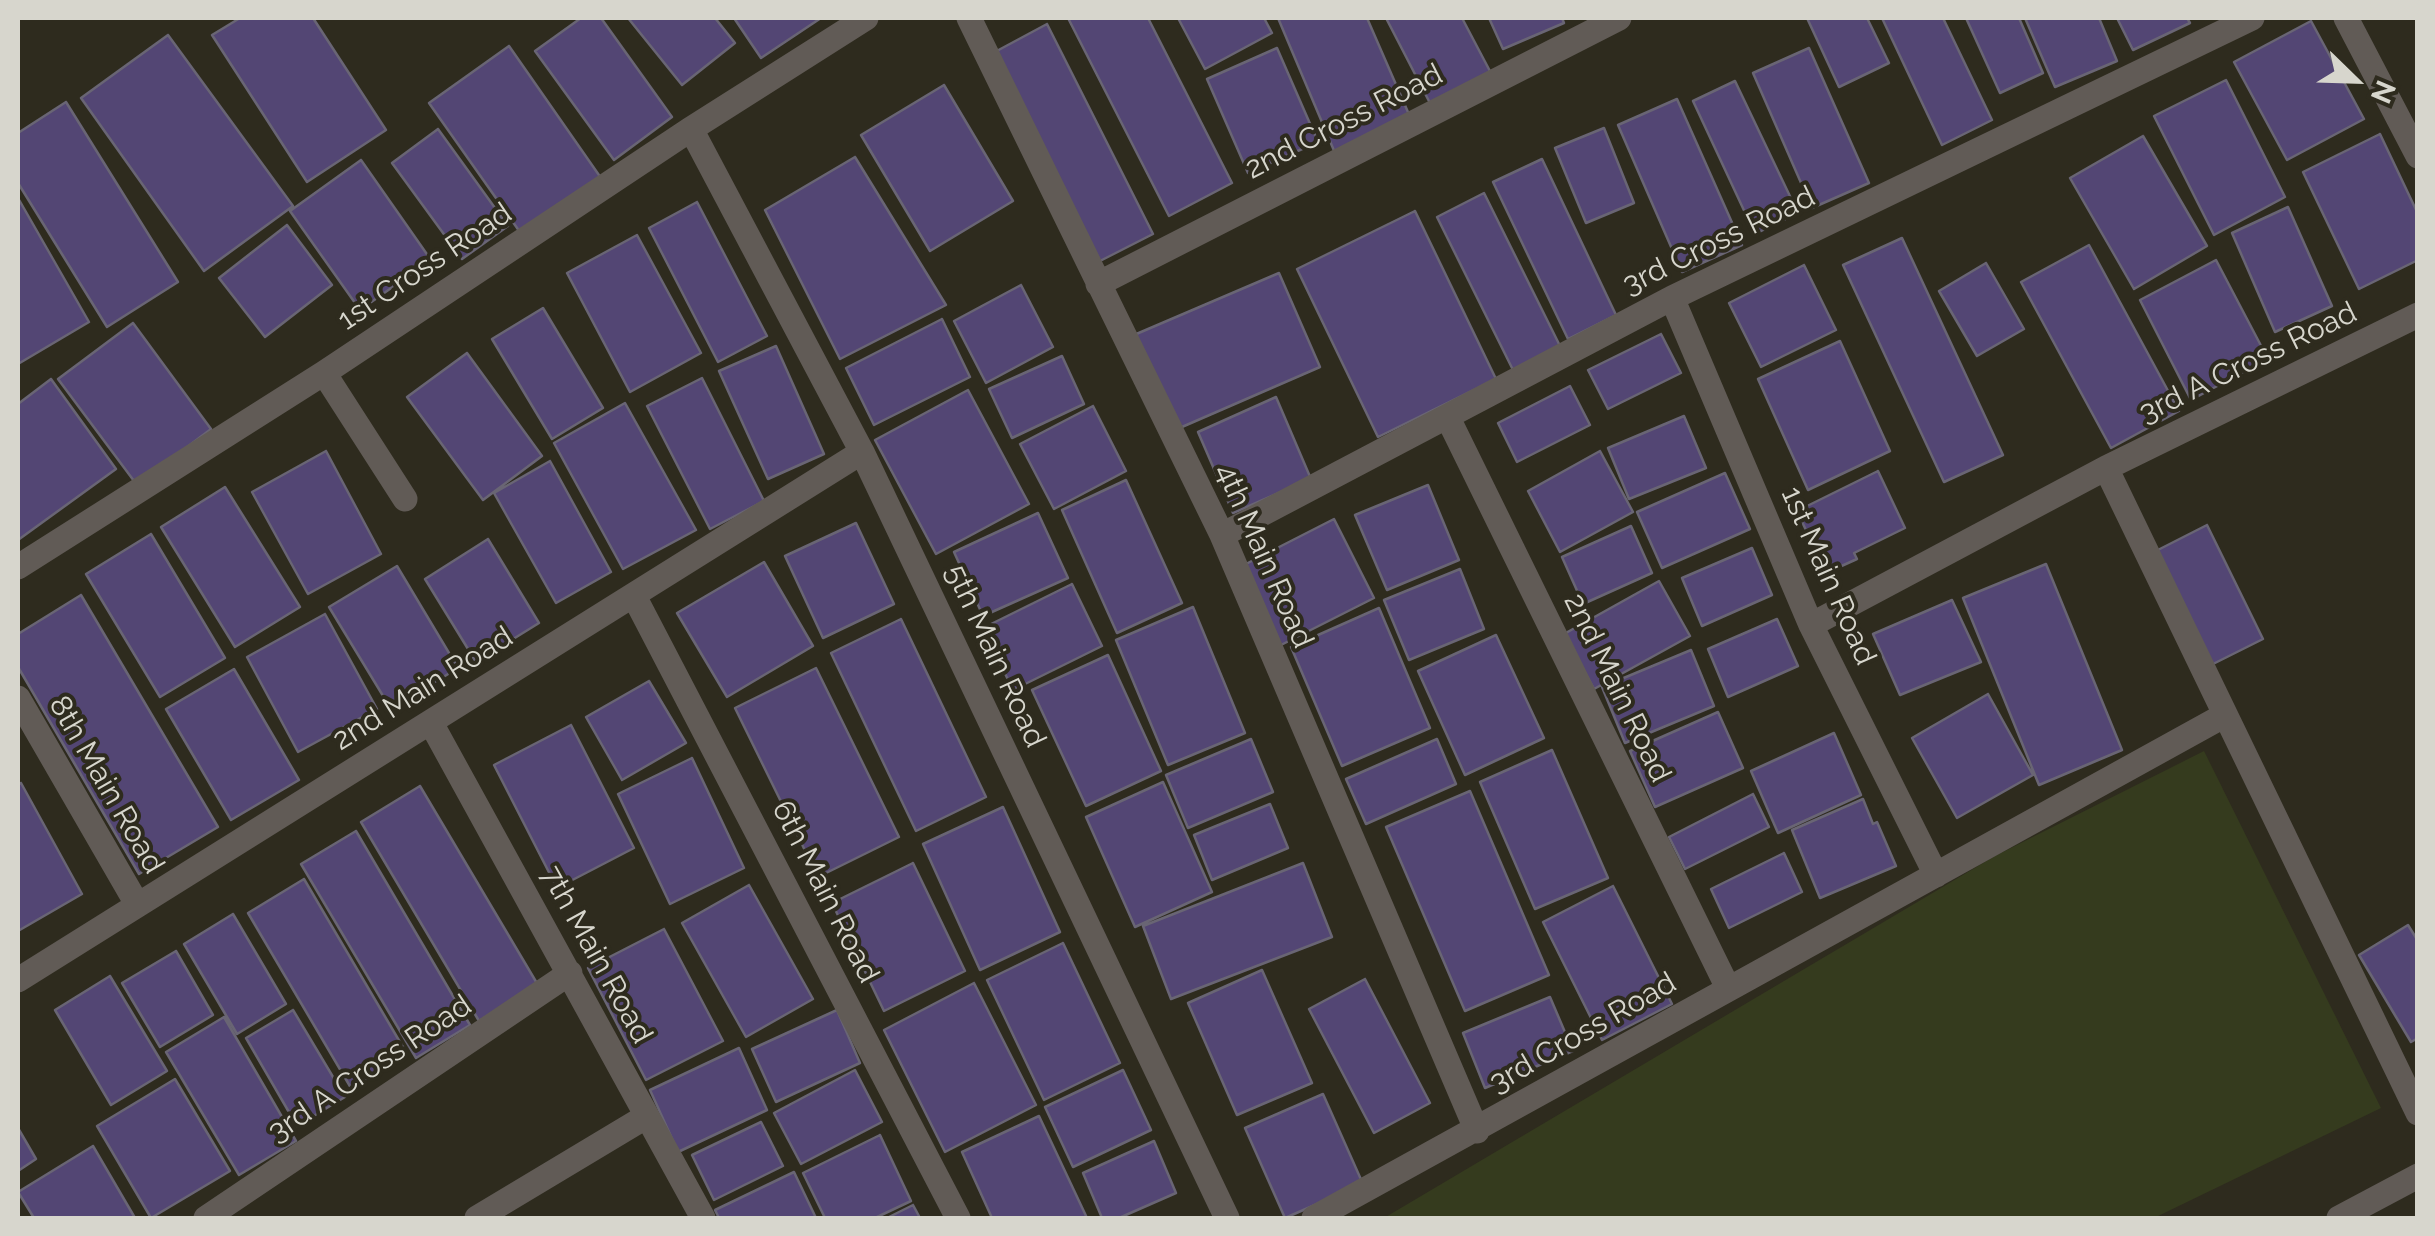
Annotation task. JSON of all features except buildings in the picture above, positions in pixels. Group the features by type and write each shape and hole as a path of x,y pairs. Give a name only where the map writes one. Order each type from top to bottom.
{"street":[{"name":"1st Cross Road","path":"18,567 324,373 691,129 866,18"},
{"name":"4th Main Road","path":"969,18 1222,534 1477,1131"},
{"name":"2nd Cross Road","path":"1098,284 1619,18"},
{"name":"3rd Cross Road","path":"1222,534 1672,298 2252,18"},
{"path":"2346,18 2418,156"},
{"name":"5th Main Road","path":"691,129 862,452 1227,1218"},
{"name":"1st Main Road","path":"1672,298 1811,625 1936,875"},
{"name":"3rd A Cross Road","path":"1811,625 2106,468 2418,315"},
{"path":"324,373 404,500"},
{"name":"2nd Main Road","path":"1448,418 1728,988"},
{"name":"2nd Main Road","path":"18,980 862,452"},
{"path":"2106,468 2418,1114"},
{"name":"6th Main Road","path":"634,596 958,1218"},
{"name":"8th Main Road","path":"18,698 138,904"},
{"name":"3rd Cross Road","path":"1314,1218 2225,715"},
{"name":"7th Main Road","path":"431,723 703,1218"},
{"name":"3rd A Cross Road","path":"206,1218 570,973"},
{"path":"477,1218 647,1116"},
{"path":"2338,1218 2418,1176"}],"green space":[{"path":"2204,751 2381,1108 2154,1218 1384,1218 1995,856"}]}
